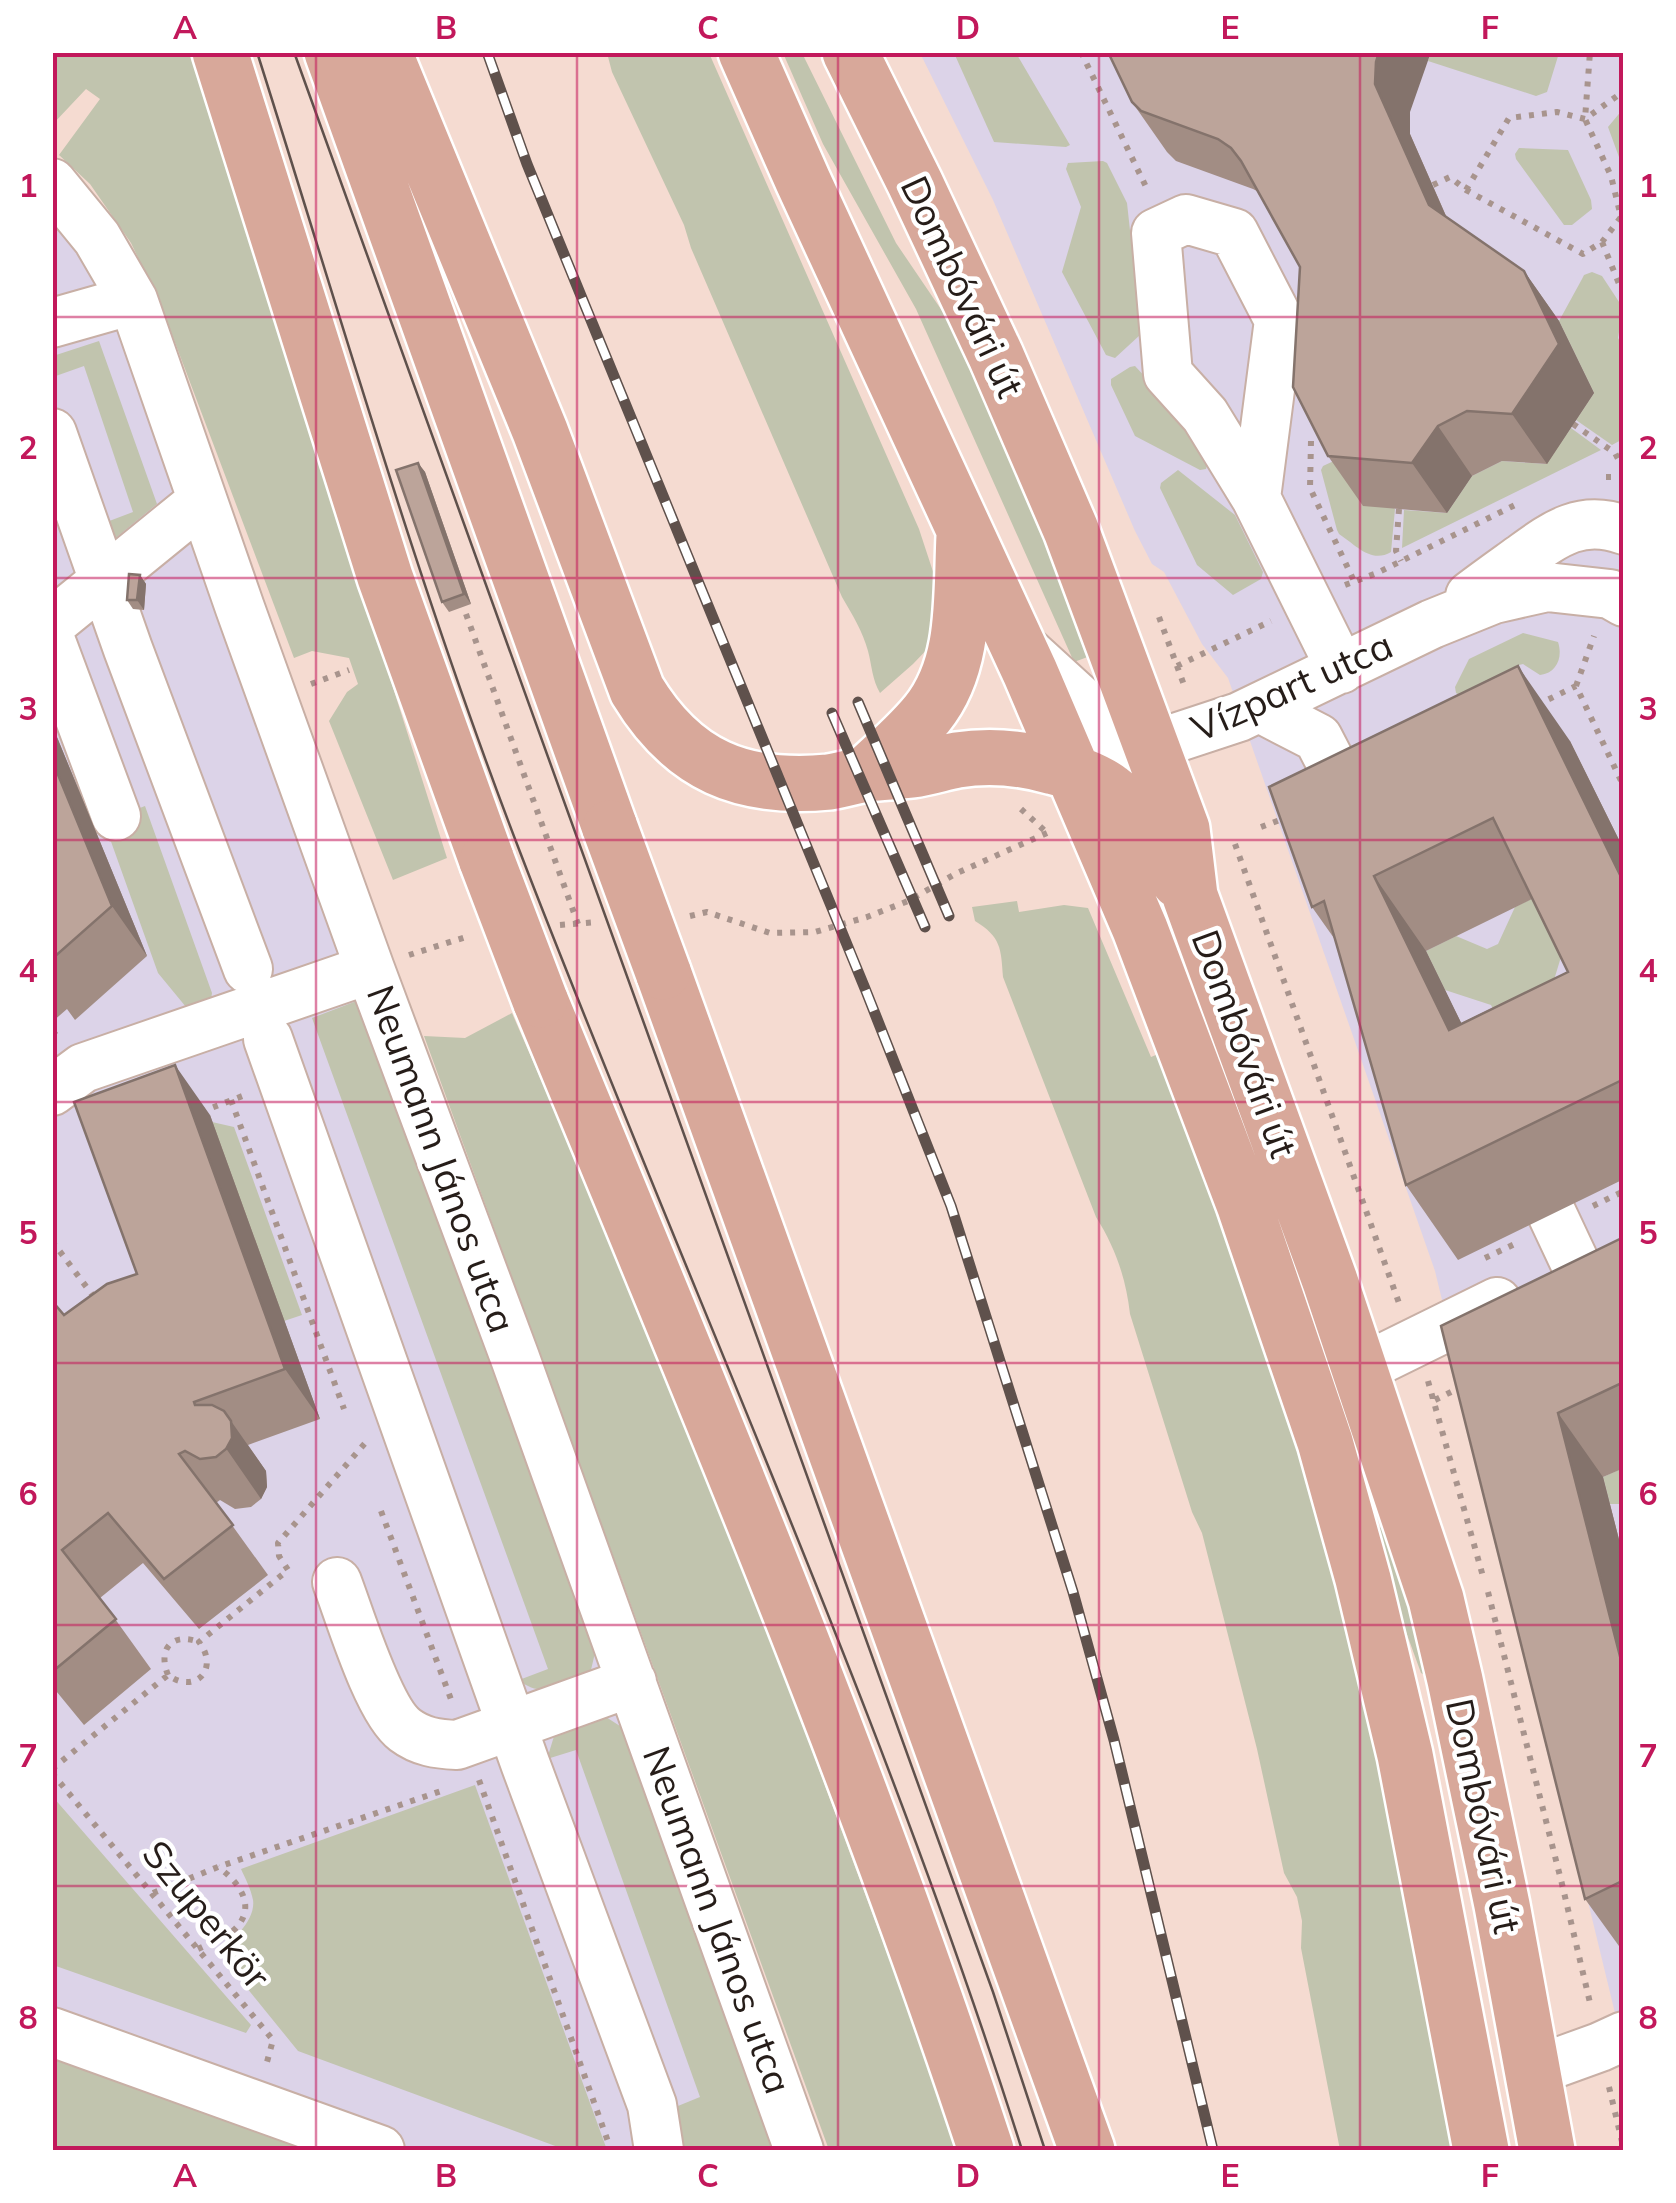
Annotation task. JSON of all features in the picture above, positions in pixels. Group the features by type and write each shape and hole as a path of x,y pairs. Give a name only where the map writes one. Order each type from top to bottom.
{"main road":[{"path":"220,52 385,578 487,861 540,1000 756,1525 870,1822 986,2150"},
{"path":"332,52 1087,2150"},
{"path":"384,52 540,431 637,690 667,732 708,764 737,775 797,783 832,782 998,757 1039,762 1072,772 1110,790 1135,816 1190,896"},
{"name":"Dombóvári út","path":"746,52 1016,642 1140,929 1244,1204 1325,1442 1363,1579 1401,1737 1484,2150"},
{"name":"Dombóvári út","path":"850,52 1003,373 1070,530 1182,830 1190,896 1361,1369 1436,1600 1502,1905 1546,2150"},
{"path":"866,774 928,713 946,685 959,633 964,528"},
{"path":"1451,1991 1531,2072"},
{"name":"Dombóvári út","path":"1484,2150 1531,2072"}],"street":[{"name":"Neumann János utca","path":"52,184 98,238 133,300 370,969 516,1358 799,2150"},
{"path":"1256,498 1279,320 1234,233 1186,220 1156,233 1168,374 1205,415 1256,498 1340,670"},
{"path":"57,318 133,300"},
{"path":"1205,415 1236,411 1252,403 1271,382"},
{"path":"52,433 248,970"},
{"path":"52,623 202,501"},
{"path":"1586,524 1619,564 1494,599 1432,624 1552,536 1586,524"},
{"name":"Vízpart utca","path":"1072,772 1260,708 1432,624"},
{"path":"1016,642 1110,727 1151,748"},
{"path":"52,644 116,816"},
{"path":"1260,708 1318,738 1369,838"},
{"path":"52,1091 83,1068 370,969"},
{"path":"275,1060 652,2104 659,2150"},
{"path":"1361,1369 1517,1318 1575,1236"},
{"path":"337,1582 383,1704 396,1722 430,1743 456,1745 473,1760 519,1744 632,1682"},
{"path":"52,2032 354,2146"},
{"path":"1531,2072 1624,2036"}],"path":[{"path":"1081,52 1166,228"},
{"path":"1432,185 1450,177 1466,190 1584,254 1602,242 1621,217 1611,176 1586,120 1590,52"},
{"path":"1586,120 1624,90"},
{"path":"1466,190 1509,118 1557,112 1586,120"},
{"path":"1611,176 1624,181"},
{"path":"1602,242 1624,296"},
{"path":"1574,424 1615,452 1624,470"},
{"path":"1588,478 1624,477"},
{"path":"1178,666 1520,503"},
{"path":"1399,510 1396,550 1401,561"},
{"path":"466,614 578,924"},
{"path":"310,685 349,670"},
{"path":"1522,712 1576,686 1624,787"},
{"path":"1261,827 1348,794"},
{"path":"707,912 770,933 816,932 908,901 1046,832 1057,847"},
{"path":"188,1117 231,1100 275,1060"},
{"path":"231,1100 344,1409"},
{"path":"1468,1266 1575,1236 1624,1191"},
{"path":"52,1241 106,1314"},
{"path":"1435,1400 1468,1384"},
{"path":"199,1642 288,1570 279,1556 278,1543 372,1436"},
{"path":"381,1511 612,2150"},
{"path":"187,1637 199,1642 206,1651 206,1672 187,1683 168,1674 163,1662 165,1650 174,1640 187,1637"},
{"path":"52,1771 168,1674"},
{"path":"152,1893 519,1744"},
{"name":"Szuperkör","path":"52,1771 273,2040 254,2106"},
{"path":"198,1949 234,1931 243,1916 245,1896 234,1878 218,1867"}],"shaded area":[{"path":"920,53 1623,53 1623,2046 1435,1271 1228,678 1202,644 1164,572 1152,564 1135,531 993,200"},
{"path":"52,197 115,282 790,2150 330,2150 53,2051"}],"green space":[{"path":"1431,52 1559,53 1547,92 1536,96 1428,61"},
{"path":"53,53 192,53 447,858 393,880 329,721 347,692 358,684 349,658 312,651 294,658 162,308 131,243 90,184 59,155 100,99 86,89 53,124"},
{"path":"607,53 709,53 919,529 942,599 935,641 880,693 863,637 842,597"},
{"path":"783,53 802,53 896,243 953,327 979,375 1093,655 1074,662 916,309 823,144"},
{"path":"954,53 1016,53 1070,145 994,142"},
{"path":"1623,109 1623,168 1608,127"},
{"path":"1519,148 1568,150 1592,209 1572,225 1564,225 1516,159"},
{"path":"1103,161 1127,203 1141,331 1115,358 1106,355 1062,272 1081,207 1066,169 1068,163"},
{"path":"1592,272 1602,276 1623,308 1618,338 1623,347 1623,439 1612,445 1576,420 1594,393 1559,321 1584,275"},
{"path":"99,341 157,504 107,545 104,523 133,512 84,366 53,377 53,356"},
{"path":"1135,366 1203,439 1206,469 1200,470 1135,436 1111,379"},
{"path":"1571,428 1601,450 1402,548 1404,510 1447,513 1472,476 1502,461 1546,464"},
{"path":"1338,459 1395,509 1391,552 1370,554 1339,534 1321,470"},
{"path":"1178,470 1235,515 1263,572 1261,579 1233,595 1197,565 1160,488"},
{"path":"1523,633 1558,642 1559,659 1551,671 1540,675 1519,665 1474,704 1456,693 1455,687 1469,659"},
{"path":"145,806 212,993 211,1000 186,1007 158,973 104,822"},
{"path":"1545,892 1567,937 1554,980 1496,1015 1491,1005 1445,990 1426,951 1456,936 1487,949 1498,944 1515,907"},
{"path":"1017,901 1019,912 1064,905 1088,908 1151,1057 1163,1052 1306,1468 1350,1622 1415,1931 1453,2150 1340,2150 1301,1948 1302,1921 1297,1897 1284,1873 1202,1533 1130,1314 1119,1263 1096,1217 1003,977 998,944 975,921 972,907"},
{"path":"362,999 593,1636 595,1653 590,1674 563,1686 536,1689 519,1680 548,1669 312,1018"},
{"path":"512,1013 731,1532 960,2150 829,2150 424,1036 465,1038"},
{"path":"212,1122 234,1127 302,1315 284,1321"},
{"path":"1623,1468 1623,1504 1610,1504 1603,1477"},
{"path":"1375,1528 1383,1529 1415,1621 1428,1677 1421,1673 1394,1599"},
{"path":"606,1717 623,1728 777,2150 679,2150 673,2108 700,2097 576,1750 547,1759 555,1733"},
{"path":"475,1785 607,2150 566,2150 298,2051 217,1951 236,1936 251,1915 253,1900 241,1869"},
{"path":"53,1797 251,2025 246,2033 53,1965"},
{"path":"53,2051 330,2150 53,2150"}],"building":[{"path":"1108,52 1379,52 1375,84 1429,205 1524,271 1559,344 1512,414 1467,411 1438,426 1412,463 1328,456 1293,387 1300,267 1231,148 1218,139 1141,111 1132,102"},
{"path":"418,463 464,594 442,602 396,470"},
{"path":"129,574 140,575 137,600 127,600"},
{"path":"1518,666 1624,883 1624,1079 1406,1185 1324,901 1312,907 1269,787","holes":["1493,818 1568,972 1449,1030 1374,876"]},
{"path":"52,760 112,906 52,959"},
{"path":"175,1065 285,1369 194,1402 224,1411 231,1421 232,1438 216,1457 200,1459 185,1451 179,1454 233,1525 164,1579 108,1513 62,1550 116,1619 52,1672 52,1301 64,1315 107,1284 137,1274 74,1102"},
{"path":"1624,1237 1624,1382 1558,1413 1624,1672 1624,1880 1585,1899 1441,1326"}],"tram line":[{"path":"257,52 382,454 483,753 584,1014 846,1659 967,1985 1022,2150"},
{"path":"294,52 993,1992 1045,2150"}],"railway":[{"path":"487,52 527,164 951,1206 1073,1592 1114,1740 1213,2150"},
{"path":"858,702 949,916"},
{"path":"832,713 925,927"}]}
